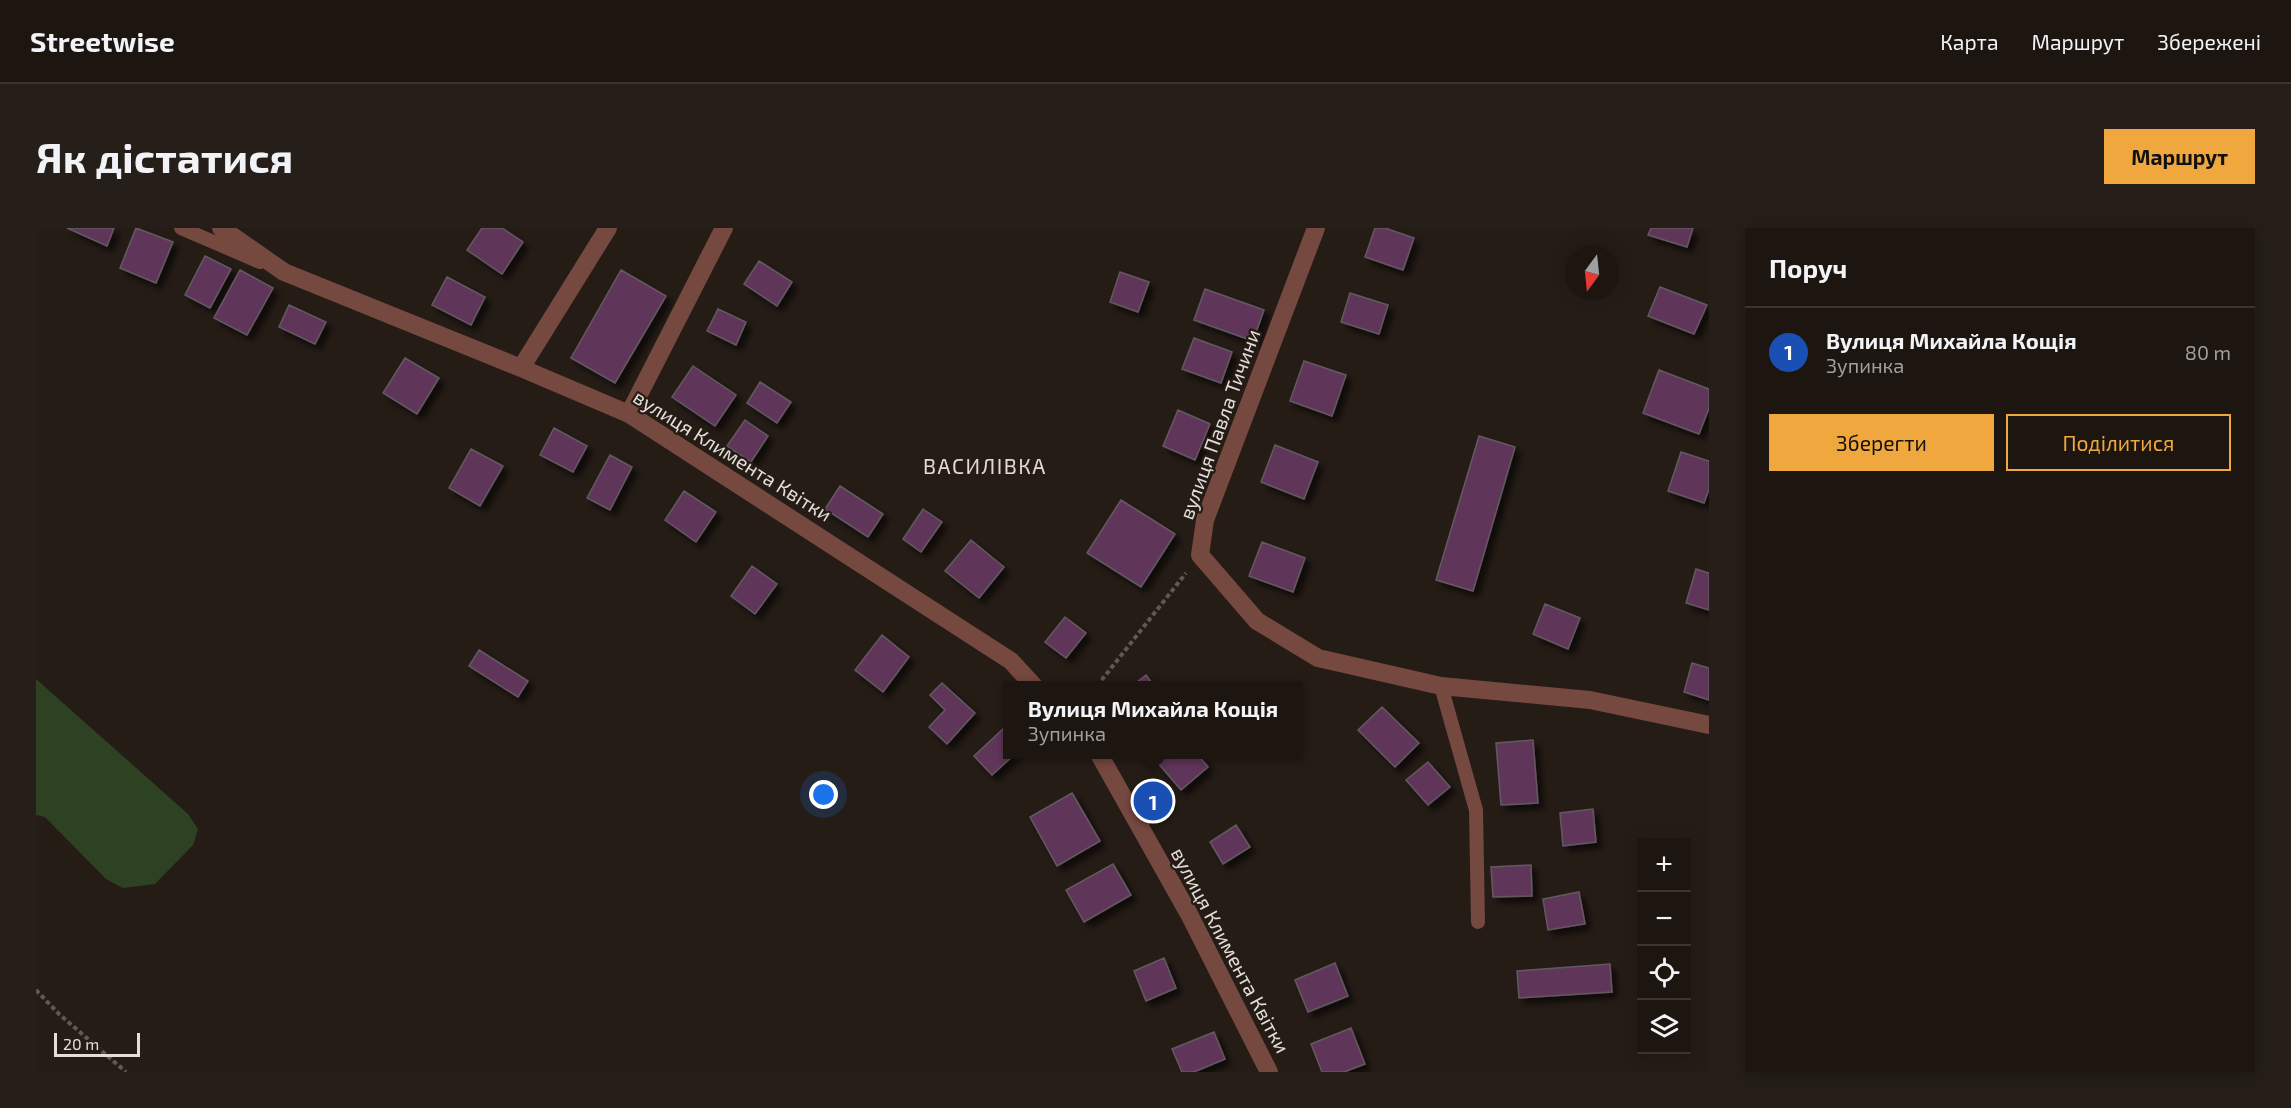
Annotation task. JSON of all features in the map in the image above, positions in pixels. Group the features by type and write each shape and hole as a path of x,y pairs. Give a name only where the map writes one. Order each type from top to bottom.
{"street":[{"name":"вулиця Климента Квітки","path":"221,228 284,272 629,414 1011,661 1029,681"},
{"path":"521,368 608,228"},
{"path":"629,414 724,228"},
{"name":"вулиця Павла Тичини","path":"1200,555 1205,520 1316,228"},
{"path":"1200,555 1257,621 1318,658 1441,686 1590,700 1709,725"},
{"name":"вулиця Климента Квітки","path":"1102,759 1190,914 1269,1072"}],"lane":[{"path":"181,228 284,272"},
{"path":"1441,686 1476,810 1478,922"}],"path":[{"path":"1101,681 1200,555"},
{"path":"36,990 59,1014 126,1072"}],"green space":[{"path":"36,679 188,814 198,829 193,845 155,884 123,888 106,879 45,817 36,815"}],"building":[{"path":"67,228 114,228 107,246"},
{"path":"136,228 173,242 156,283 120,268"},
{"path":"482,228 502,228 523,242 502,274 467,250"},
{"path":"1375,228 1385,228 1414,238 1403,270 1365,257"},
{"path":"1651,228 1693,228 1687,247 1648,235"},
{"path":"205,256 231,269 210,308 185,295"},
{"path":"759,261 792,282 777,306 744,284"},
{"path":"240,270 273,288 247,335 214,318"},
{"path":"621,270 666,296 615,383 571,358"},
{"path":"1120,272 1149,282 1138,312 1110,302"},
{"path":"447,277 485,297 471,325 432,305"},
{"path":"1660,287 1707,305 1694,334 1648,316"},
{"path":"1205,289 1264,310 1253,341 1194,320"},
{"path":"1350,293 1388,305 1379,334 1341,322"},
{"path":"289,305 326,322 315,344 279,327"},
{"path":"718,309 746,322 736,345 707,331"},
{"path":"1194,338 1232,352 1221,383 1182,369"},
{"path":"405,358 439,378 417,414 383,393"},
{"path":"1304,361 1346,375 1332,416 1290,401"},
{"path":"693,366 736,395 715,426 672,397"},
{"path":"1659,370 1709,389 1709,408 1699,434 1643,413"},
{"path":"760,382 791,402 777,423 747,403"},
{"path":"1178,410 1210,424 1195,460 1163,446"},
{"path":"745,420 768,436 751,462 727,446"},
{"path":"554,428 587,446 573,472 540,455"},
{"path":"1479,436 1515,447 1473,591 1436,580"},
{"path":"1275,445 1318,462 1304,499 1261,482"},
{"path":"471,449 503,466 480,506 449,488"},
{"path":"1681,452 1709,461 1709,489 1704,503 1668,491"},
{"path":"610,455 632,467 610,510 587,498"},
{"path":"840,486 883,514 868,537 825,509"},
{"path":"684,491 716,512 696,542 665,520"},
{"path":"1121,500 1175,534 1141,587 1087,553"},
{"path":"923,509 942,522 921,552 903,539"},
{"path":"971,540 1004,567 979,598 945,571"},
{"path":"1262,542 1305,558 1293,592 1249,576"},
{"path":"752,566 777,584 755,614 731,596"},
{"path":"1696,569 1709,573 1709,610 1686,603"},
{"path":"1545,604 1580,618 1568,649 1533,634"},
{"path":"1065,617 1086,633 1066,658 1045,642"},
{"path":"882,635 909,657 883,692 855,670"},
{"path":"479,650 528,681 518,697 469,666"},
{"path":"1692,663 1709,668 1709,700 1684,692"},
{"path":"1146,675 1150,681 1138,681"},
{"path":"942,683 975,713 947,744 929,727 945,710 930,695"},
{"path":"1382,707 1419,743 1395,767 1358,730"},
{"path":"1003,729 1003,759 1010,759 992,775 974,756"},
{"path":"1533,740 1538,803 1501,805 1496,743"},
{"path":"1162,759 1201,759 1208,767 1181,790 1158,763"},
{"path":"1428,762 1450,787 1428,805 1406,780"},
{"path":"1072,793 1100,841 1057,866 1030,817"},
{"path":"1593,809 1596,842 1563,846 1560,813"},
{"path":"1236,825 1250,847 1223,864 1210,842"},
{"path":"1113,864 1131,895 1084,922 1066,890"},
{"path":"1531,865 1532,896 1493,897 1491,867"},
{"path":"1579,892 1585,924 1548,930 1543,899"},
{"path":"1164,958 1176,988 1146,1001 1134,971"},
{"path":"1335,963 1348,996 1308,1012 1295,980"},
{"path":"1610,964 1612,992 1519,998 1517,971"},
{"path":"1351,1028 1365,1064 1344,1072 1322,1072 1311,1044"},
{"path":"1214,1032 1225,1059 1194,1072 1182,1072 1172,1049"}],"place":[{"name":"Вулиця Михайла Кощія","path":"1153,801"}],"district":[{"name":"ВАСИЛІВКА","path":"985,465"}]}
